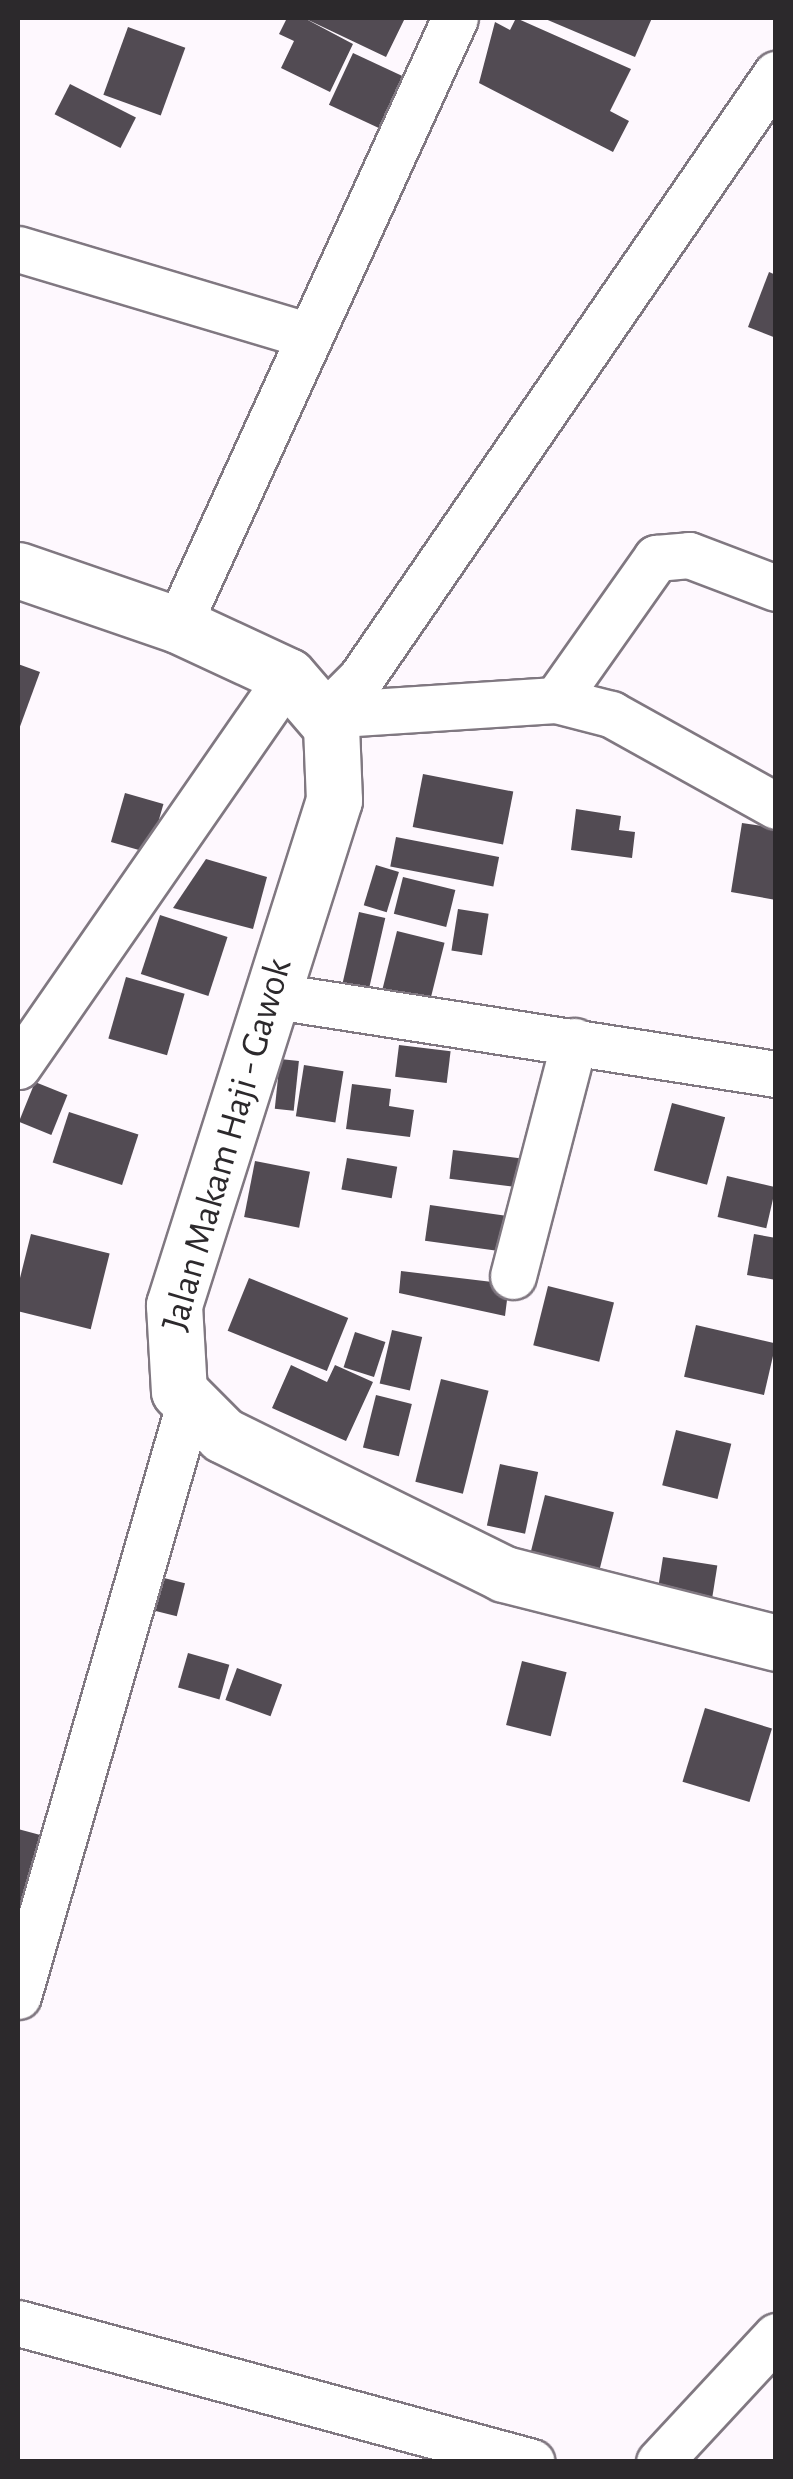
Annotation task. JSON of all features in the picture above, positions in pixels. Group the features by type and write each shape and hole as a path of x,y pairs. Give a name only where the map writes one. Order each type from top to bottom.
{"street":[{"path":"178,625 456,18"},
{"path":"18,1066 36,1007 306,696 361,678 776,74"},
{"path":"18,250 308,336"},
{"path":"556,700 656,558 689,556 776,588"},
{"path":"18,570 178,625 306,696 556,700 627,722 776,806"},
{"name":"Jalan Makam Haji - Gawok","path":"189,1404 173,1376 174,1305 269,995 334,800 306,696"},
{"path":"269,995 776,1074"},
{"path":"513,1276 574,1041"},
{"path":"18,1996 189,1404 239,1444 504,1574 773,1632"},
{"path":"18,2323 532,2462"},
{"path":"659,2462 776,2336"}],"building":[{"path":"287,18 304,18 353,44 330,92 281,68 294,41 279,34"},
{"path":"304,18 405,18 386,57"},
{"path":"516,18 631,69 610,111 629,121 613,152 479,83 495,22 510,30"},
{"path":"543,18 652,18 635,57"},
{"path":"128,27 185,48 161,116 103,95"},
{"path":"353,53 417,83 393,135 329,105"},
{"path":"70,84 136,118 120,148 55,114"},
{"path":"769,272 776,275 776,338 748,327"},
{"path":"18,664 40,672 18,732"},
{"path":"423,774 513,792 503,845 413,827"},
{"path":"125,793 163,804 149,853 111,842"},
{"path":"576,809 621,816 619,830 635,832 632,858 571,850"},
{"path":"742,823 776,828 776,900 731,892"},
{"path":"396,837 499,857 493,886 390,866"},
{"path":"206,859 267,877 253,929 173,908"},
{"path":"376,865 399,872 387,912 364,905"},
{"path":"403,877 455,890 446,927 394,914"},
{"path":"458,909 489,914 482,955 451,950"},
{"path":"359,912 385,918 368,991 342,985"},
{"path":"160,915 228,937 208,996 141,974"},
{"path":"397,931 445,943 428,1008 381,996"},
{"path":"126,977 185,994 167,1055 108,1039"},
{"path":"399,1045 451,1051 447,1083 395,1077"},
{"path":"280,1059 299,1061 294,1111 275,1109"},
{"path":"304,1065 344,1071 335,1123 296,1116"},
{"path":"35,1082 67,1095 51,1135 19,1122"},
{"path":"352,1084 391,1089 389,1106 414,1110 410,1137 346,1129"},
{"path":"672,1103 725,1117 707,1185 654,1171"},
{"path":"69,1112 138,1135 122,1185 53,1162"},
{"path":"453,1150 531,1160 528,1188 449,1179"},
{"path":"347,1158 397,1167 392,1198 341,1190"},
{"path":"255,1161 310,1172 299,1228 244,1217"},
{"path":"727,1176 776,1187 766,1228 718,1217"},
{"path":"430,1205 509,1216 504,1252 425,1241"},
{"path":"31,1234 110,1254 91,1329 18,1311 18,1286"},
{"path":"754,1234 776,1238 776,1280 747,1275"},
{"path":"401,1271 509,1284 505,1316 399,1293"},
{"path":"249,1278 348,1318 327,1371 228,1331"},
{"path":"548,1286 614,1302 599,1362 533,1345"},
{"path":"696,1325 776,1343 764,1395 684,1377"},
{"path":"392,1330 422,1337 410,1391 380,1384"},
{"path":"355,1332 385,1342 374,1377 344,1367"},
{"path":"291,1365 327,1382 335,1365 373,1382 346,1441 272,1408"},
{"path":"441,1379 489,1391 463,1494 415,1482"},
{"path":"376,1395 412,1404 399,1456 363,1447"},
{"path":"676,1430 731,1444 718,1499 662,1485"},
{"path":"500,1464 538,1472 525,1534 487,1526"},
{"path":"545,1495 614,1512 596,1582 528,1565"},
{"path":"663,1557 717,1566 710,1611 656,1602"},
{"path":"152,1575 185,1583 177,1616 144,1608"},
{"path":"188,1653 229,1665 219,1699 178,1688"},
{"path":"522,1661 567,1672 551,1736 506,1725"},
{"path":"237,1668 282,1684 270,1716 225,1700"},
{"path":"705,1708 772,1728 749,1802 682,1782"},
{"path":"18,1829 44,1836 18,1932"}]}
